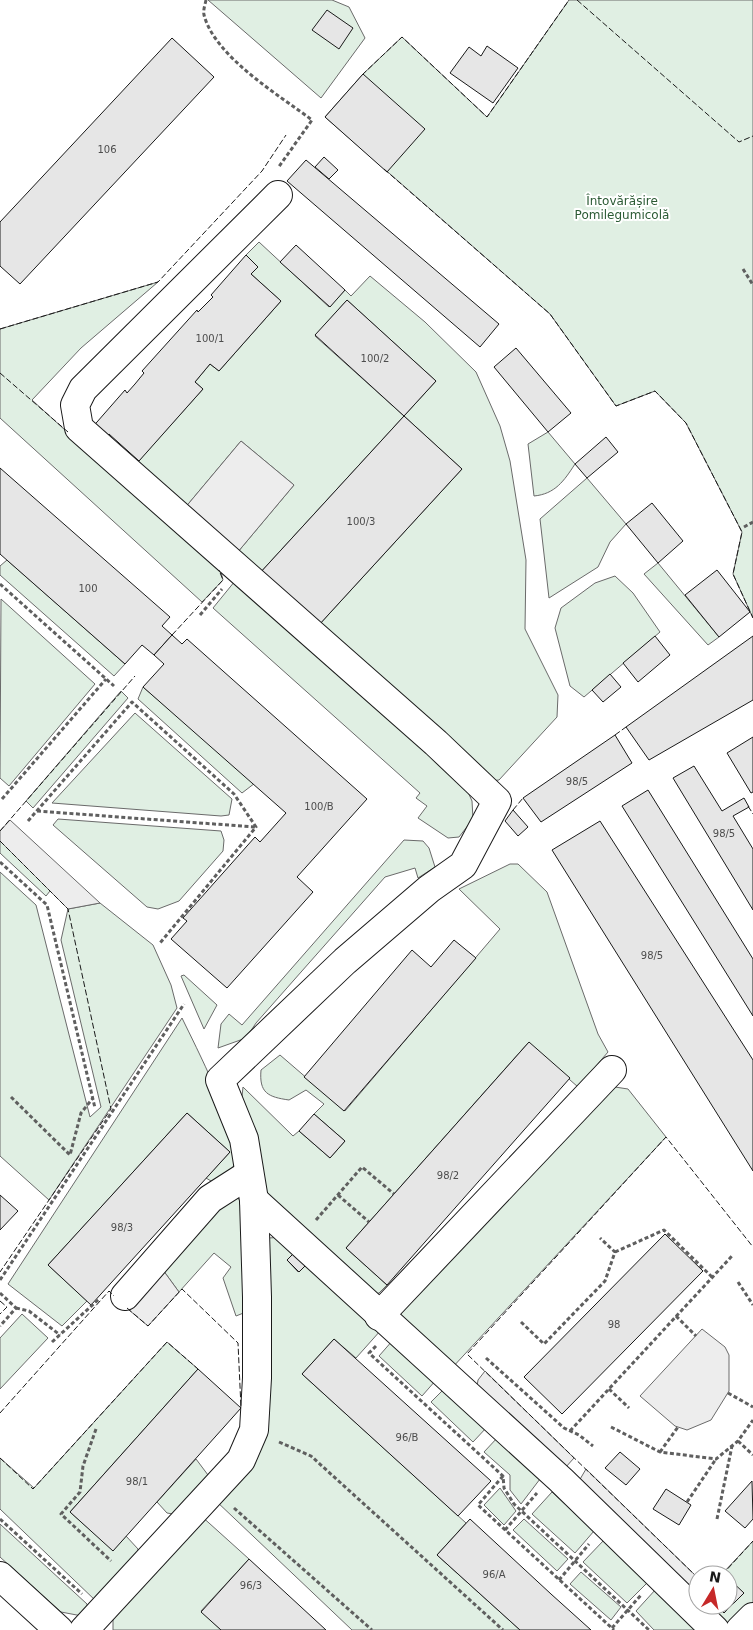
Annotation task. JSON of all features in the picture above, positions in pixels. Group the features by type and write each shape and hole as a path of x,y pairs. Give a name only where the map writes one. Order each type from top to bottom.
{"street":[{"path":"93,1621 241,1460 254,1430 257,1297 254,1200 244,1139 220,1080 344,961 428,889 463,865 496,801 436,744 79,428 75,405 82,389 278,195"},
{"path":"386,1321 612,1070"},
{"path":"131,1289 210,1199 249,1174"},
{"path":"254,1200 554,1474 715,1630"},
{"path":"0,1576 60,1630"},
{"path":"740,1630 753,1616"}],"path":[{"path":"206,0 203,13 212,35 238,63 312,120 275,175 278,195"},
{"path":"744,269 753,285"},
{"path":"744,526 753,522"},
{"path":"200,615 239,570"},
{"path":"0,584 114,686"},
{"path":"2,799 106,679"},
{"path":"28,822 132,702 234,794 256,827"},
{"path":"36,811 256,827"},
{"path":"160,943 256,827"},
{"path":"0,862 47,905 95,1108"},
{"path":"0,1280 184,1004"},
{"path":"11,1097 70,1156 81,1113 93,1098"},
{"path":"298,1241 362,1167 394,1194"},
{"path":"338,1196 369,1222"},
{"path":"521,1322 544,1344 606,1281 615,1252 664,1230 712,1277"},
{"path":"600,1238 615,1252"},
{"path":"570,1431 732,1256"},
{"path":"738,1282 753,1305"},
{"path":"52,1342 87,1308 93,1306 110,1287 131,1289"},
{"path":"0,1293 16,1308 28,1311 60,1335"},
{"path":"0,1326 16,1308"},
{"path":"676,1316 696,1336"},
{"path":"386,1321 370,1353 503,1476 504,1488 521,1511 649,1630"},
{"path":"486,1358 564,1428 579,1435 593,1446"},
{"path":"609,1389 629,1408"},
{"path":"728,1393 753,1407"},
{"path":"687,1502 716,1458 738,1441 753,1420"},
{"path":"611,1427 660,1452 716,1458"},
{"path":"660,1452 678,1427"},
{"path":"96,1429 84,1466 80,1492 61,1514 131,1580"},
{"path":"254,1430 311,1456 503,1630"},
{"path":"738,1441 753,1455"},
{"path":"716,1519 732,1446"},
{"path":"505,1530 554,1474"},
{"path":"503,1476 478,1505 613,1629 658,1575"},
{"path":"214,1490 372,1630"},
{"path":"0,1519 93,1621"},
{"path":"559,1580 606,1524"}],"green space":[{"path":"208,0 332,0 349,7 365,38 321,98"},
{"name":"Întovărășire Pomilegumicolă","path":"569,0 753,0 753,618 733,574 742,532 686,423 655,391 616,406 550,314 325,117 363,74 402,37 487,117"},
{"path":"259,242 329,307 345,290 351,296 370,276 425,322 476,372 500,426 510,461 526,560 525,629 558,695 557,717 499,780 490,781 318,626 462,469 404,416 259,574 237,553 294,485 241,441 184,509 134,466 203,389 195,382 210,364 219,371 281,301 251,274 258,267 246,255","holes":["347,300 436,381 404,416 315,336"]},
{"path":"158,282 81,348 32,400 221,572 223,580 202,602 0,418 0,329"},
{"path":"548,432 575,464 558,486 548,493 534,496 528,444"},
{"path":"587,478 626,524 610,542 598,567 549,598 540,519"},
{"path":"7,560 125,664 114,676 0,575 0,566"},
{"path":"658,563 719,637 708,645 644,574"},
{"path":"615,576 633,593 660,632 584,697 570,686 555,628 561,608 595,583"},
{"path":"235,581 462,779 472,801 473,819 459,837 448,838 418,818 427,806 416,798 420,793 213,608"},
{"path":"1,599 95,684 9,786 0,778"},
{"path":"143,687 255,783 242,793 138,699"},
{"path":"121,691 128,698 33,808 26,801"},
{"path":"135,713 232,799 229,815 221,816 52,803"},
{"path":"58,819 221,831 224,840 223,851 179,901 158,909 147,907 53,825"},
{"path":"404,840 423,841 429,848 435,867 418,878 415,868 385,877 256,1023 246,1038 218,1048 221,1024 229,1014 242,1025"},
{"path":"0,841 50,891 46,896 0,853"},
{"path":"510,864 518,864 547,892 598,1034 608,1052 578,1087 528,1043 346,1248 387,1285 379,1293 372,1295 263,1189 241,1106 243,1087 293,1136 299,1131 330,1158 345,1141 314,1114 324,1104 306,1090 289,1100 270,1095 263,1089 261,1070 280,1055 345,1111 500,929 459,889"},
{"path":"0,872 36,905 90,1117 101,1107 61,940 68,909 100,903 153,945 171,985 177,1008 49,1200 0,1156"},
{"path":"184,975 217,1005 204,1029 181,976"},
{"path":"182,1018 223,1107 235,1144 236,1157 234,1165 226,1176 216,1184 206,1178 230,1152 187,1113 48,1265 87,1301 62,1326 8,1284"},
{"path":"615,1087 628,1089 666,1137 451,1369 400,1314 419,1289 576,1121"},
{"path":"233,1196 238,1198 244,1206 246,1312 236,1316 223,1278 231,1267 214,1253 179,1292 163,1270 224,1199"},
{"path":"283,1237 296,1251 287,1260 298,1272 308,1263 381,1330 356,1358 334,1339 302,1374 466,1523 437,1555 520,1630 352,1630 215,1500 263,1444 263,1246 269,1238"},
{"path":"22,1314 48,1338 0,1389 0,1338"},
{"path":"393,1340 436,1380 422,1396 379,1356"},
{"path":"167,1342 198,1369 70,1512 113,1550 126,1536 138,1549 137,1558 97,1602 0,1509 0,1458 34,1488"},
{"path":"445,1388 487,1427 473,1442 431,1402"},
{"path":"498,1437 540,1479 521,1504 510,1490 510,1475 484,1452"},
{"path":"196,1459 208,1475 206,1483 173,1514 167,1513 157,1502"},
{"path":"500,1488 516,1511 504,1525 484,1505"},
{"path":"552,1492 594,1531 575,1553 532,1514"},
{"path":"199,1514 249,1559 201,1611 221,1630 113,1630 113,1610"},
{"path":"524,1519 568,1559 557,1571 513,1530"},
{"path":"0,1524 87,1604 88,1612 82,1616 61,1612 0,1557"},
{"path":"604,1540 648,1582 627,1603 583,1562"},
{"path":"753,1541 753,1605 737,1623 724,1624 713,1615 738,1615 738,1565 730,1565"},
{"path":"581,1572 621,1607 611,1620 570,1584"},
{"path":"656,1589 702,1630 654,1630 636,1611"}],"shaded area":[{"path":"241,441 294,485 237,553 184,509"},
{"path":"10,820 100,903 68,909 0,841 0,831"},
{"path":"163,1270 179,1292 148,1326 129,1310"},
{"path":"702,1329 725,1347 729,1355 729,1391 711,1420 687,1430 675,1426 640,1396"},
{"path":"485,1371 574,1458 565,1468 476,1393 478,1380"},
{"path":"586,1469 688,1568 688,1590 579,1481"}],"building":[{"path":"327,10 353,28 339,49 312,30"},
{"path":"172,38 214,77 20,284 0,266 0,222"},
{"path":"487,46 518,68 493,103 450,73 469,47 481,56"},
{"path":"363,74 425,129 387,172 325,117"},
{"path":"324,157 338,170 329,179 315,167"},
{"path":"306,160 499,324 480,347 287,181"},
{"path":"296,245 345,290 330,307 280,262"},
{"path":"246,255 258,267 251,274 281,301 219,371 210,364 195,382 203,389 139,461 109,434 103,441 90,430 125,390 127,393 144,373 142,371 197,310 198,312 213,297 211,295"},
{"path":"347,300 436,381 404,416 315,335"},
{"path":"516,348 571,413 548,432 494,367"},
{"path":"404,416 462,469 318,626 259,574"},
{"path":"606,437 618,452 587,478 575,464"},
{"path":"0,468 170,617 162,626 172,635 154,655 142,645 125,664 0,554"},
{"path":"652,503 683,541 658,563 626,524"},
{"path":"717,570 750,612 719,637 685,595"},
{"path":"172,635 182,644 187,639 367,799 297,877 313,892 227,988 171,939 187,921 183,918 255,837 260,842 286,813 143,687 164,664 154,655"},
{"path":"655,636 670,655 638,682 623,663"},
{"path":"753,636 753,700 649,760 626,727"},
{"path":"610,674 621,687 603,702 592,690"},
{"path":"615,735 632,763 541,822 523,798"},
{"path":"753,737 753,792 751,793 727,753"},
{"path":"694,766 722,811 744,798 749,807 733,816 753,849 753,910 673,778"},
{"path":"648,790 753,959 753,1016 622,806"},
{"path":"513,810 528,827 518,836 505,821"},
{"path":"600,821 753,1060 753,1171 552,850"},
{"path":"454,940 476,958 344,1111 304,1077 412,950 431,967"},
{"path":"529,1042 570,1078 387,1285 346,1248"},
{"path":"187,1113 230,1152 91,1305 48,1265"},
{"path":"314,1114 345,1141 330,1158 299,1131"},
{"path":"0,1195 18,1211 0,1230"},
{"path":"665,1234 703,1271 562,1414 524,1377"},
{"path":"296,1251 308,1263 299,1272 287,1260"},
{"path":"334,1339 491,1481 458,1516 302,1374"},
{"path":"198,1369 241,1408 113,1551 70,1512"},
{"path":"620,1452 640,1469 626,1485 605,1468"},
{"path":"752,1481 753,1519 745,1528 725,1511"},
{"path":"666,1489 691,1505 679,1525 653,1509"},
{"path":"470,1519 591,1630 520,1630 437,1555"},
{"path":"249,1559 326,1630 221,1630 201,1612"},
{"path":"738,1587 744,1593 738,1599"}],"fence":[{"path":"362,75 402,37 487,117 569,0"},
{"path":"577,0 739,142 753,136"},
{"path":"0,329 158,282 262,171 286,135"},
{"path":"384,169 550,314 616,406 655,391 686,423 742,532 733,574 753,618"},
{"path":"0,373 68,432"},
{"path":"172,635 223,580 219,570"},
{"path":"0,831 135,676"},
{"path":"615,735 626,727"},
{"path":"513,810 523,798"},
{"path":"748,806 753,814"},
{"path":"0,841 68,909 111,1109 0,1272"},
{"path":"688,1568 467,1354 666,1137 753,1247"},
{"path":"127,1308 148,1326 182,1289 238,1343 241,1408"},
{"path":"0,1413 109,1291 114,1296"},
{"path":"0,1301 7,1307 0,1314"},
{"path":"0,1458 33,1489 167,1342 198,1369"},
{"path":"731,1565 753,1541"}]}
